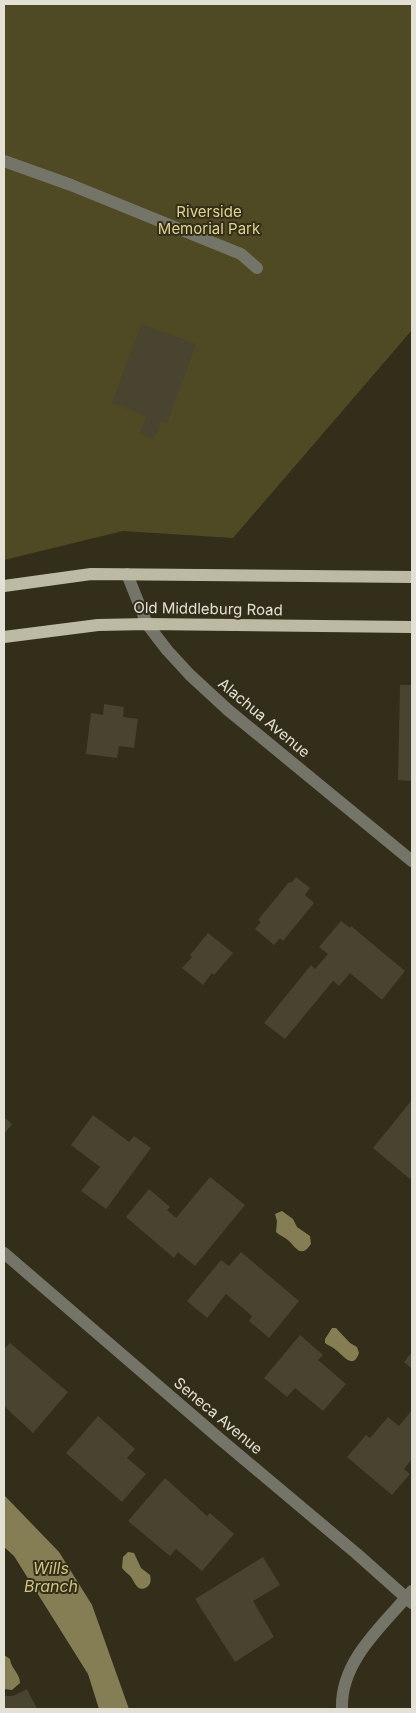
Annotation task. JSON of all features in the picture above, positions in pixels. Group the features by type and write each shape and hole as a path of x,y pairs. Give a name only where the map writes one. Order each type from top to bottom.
{"main road":[{"path":"4,586 91,574 412,577"},
{"name":"Old Middleburg Road","path":"4,637 98,625 412,627"}],"street":[{"path":"4,161 241,254 258,268"},
{"name":"Alachua Avenue","path":"127,574 148,624 167,650 196,681 228,710 412,862"},
{"name":"Seneca Avenue","path":"4,1253 212,1432 410,1597"},
{"path":"342,1709 341,1699 344,1684 352,1665 360,1652 410,1597"}],"green space":[{"name":"Riverside Memorial Park","path":"4,4 412,4 412,330 233,538 123,531 4,560"}],"water":[{"path":"282,1211 293,1219 297,1227 310,1236 311,1244 304,1251 299,1251 276,1232 277,1221 275,1214"},
{"path":"332,1328 336,1328 350,1343 357,1347 359,1353 354,1361 348,1360 325,1343 325,1339"},
{"name":"Wills Branch","path":"4,1495 59,1552 92,1605 129,1709 99,1709 88,1674 14,1556 4,1547"},
{"path":"128,1552 134,1553 141,1568 150,1575 150,1583 144,1589 139,1588 122,1568 123,1557"},
{"path":"4,1655 10,1659 20,1680 20,1683 12,1690 4,1689"}],"building":[{"path":"141,324 196,344 167,424 161,422 154,439 140,433 146,416 112,403"},
{"path":"400,685 412,685 412,781 398,780"},
{"path":"104,704 124,707 123,717 138,719 134,748 119,746 117,758 86,754 91,713 103,715"},
{"path":"296,877 310,888 305,895 314,903 283,941 280,938 274,945 255,929 261,922 258,920 289,882 291,883"},
{"path":"341,921 350,928 351,926 405,971 382,1000 350,973 339,986 333,981 285,1039 264,1023 311,965 315,969 328,954 319,947"},
{"path":"208,933 233,953 214,975 212,973 203,985 182,968"},
{"path":"412,1100 412,1176 410,1179 373,1148"},
{"path":"93,1115 129,1142 134,1136 151,1148 106,1209 81,1191 100,1167 71,1145"},
{"path":"4,1117 12,1124 4,1134"},
{"path":"210,1177 245,1205 195,1266 178,1252 174,1258 126,1217 149,1189 170,1207 167,1210 176,1218"},
{"path":"241,1252 299,1301 269,1338 249,1321 252,1316 226,1294 207,1318 187,1301 221,1260 229,1266"},
{"path":"300,1335 323,1355 318,1360 346,1384 323,1411 295,1388 287,1397 264,1378"},
{"path":"10,1343 68,1392 33,1433 4,1406 4,1349"},
{"path":"412,1352 412,1369 404,1362"},
{"path":"412,1410 412,1459 404,1469 410,1474 392,1495 347,1457 366,1435 370,1438 388,1417 399,1426"},
{"path":"98,1416 135,1449 127,1458 146,1474 122,1502 66,1453"},
{"path":"165,1478 207,1516 210,1513 234,1534 202,1571 176,1549 170,1556 128,1521"},
{"path":"263,1557 280,1585 253,1601 274,1637 235,1662 195,1599"},
{"path":"27,1689 37,1709 4,1709 4,1696 13,1696"}]}
